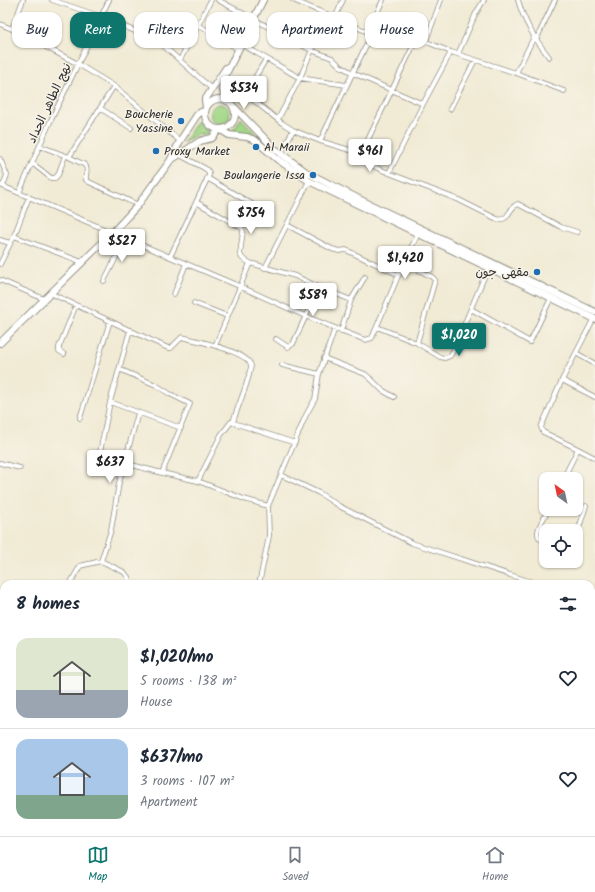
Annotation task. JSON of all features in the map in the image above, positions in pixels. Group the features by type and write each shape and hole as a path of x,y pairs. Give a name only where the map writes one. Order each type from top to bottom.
{"street":[{"path":"18,12 23,0"},
{"path":"52,0 90,12"},
{"name":"نهج الطاهر الحداد","path":"104,12 109,0"},
{"path":"206,29 198,25 212,0"},
{"path":"218,0 240,12"},
{"path":"257,12 263,0"},
{"path":"293,0 322,12"},
{"path":"306,5 309,0"},
{"path":"338,12 343,0"},
{"path":"378,12 382,0"},
{"path":"428,36 441,0"},
{"path":"458,54 476,13 484,0"},
{"path":"518,0 523,17 535,39 549,57"},
{"path":"516,74 555,0"},
{"path":"259,22 311,50 332,58 340,66 353,74 423,104"},
{"path":"0,24 12,29"},
{"path":"126,27 158,41 212,89"},
{"path":"428,42 451,52 564,91"},
{"path":"320,142 346,85 353,74 365,45"},
{"path":"48,48 114,86 180,141"},
{"name":"نهج الطاهر الحداد","path":"18,192 86,48"},
{"path":"180,60 186,48"},
{"path":"227,101 222,89 222,84 239,48"},
{"path":"241,48 266,59 300,78 346,85"},
{"path":"360,156 412,48"},
{"path":"278,119 300,78 311,50"},
{"path":"389,173 423,104 451,52"},
{"path":"234,59 223,71 205,100 206,122 212,128 229,135 247,137 256,140 277,159 309,181 411,227"},
{"path":"266,59 247,91 248,96 293,130 320,142 353,151 377,168 458,200 497,218 501,219 507,216 514,206 518,204 561,226 577,232"},
{"path":"450,109 475,60"},
{"path":"32,163 52,178 55,178 67,156 114,86"},
{"path":"0,343 113,232 138,205 170,161 180,141 197,115 216,99 227,101 281,154 312,175 411,227 595,317"},
{"path":"170,161 178,154 200,141 212,138 220,130 226,128 234,122 234,107"},
{"path":"100,108 131,128"},
{"path":"281,154 293,130"},
{"path":"40,146 67,156 85,165 87,170 86,180 138,205"},
{"path":"170,257 209,172 178,154"},
{"path":"0,159 7,175 2,186 239,286 305,316 367,340 372,338 398,275 419,231"},
{"path":"207,178 252,204"},
{"path":"265,268 309,181"},
{"path":"0,264 14,236 29,197"},
{"path":"196,202 242,228 243,231 240,254 242,258 250,263 295,276 351,300"},
{"path":"287,225 332,249 339,251 346,250 398,275"},
{"path":"419,231 488,268 595,317"},
{"path":"14,236 82,262"},
{"path":"104,281 126,238"},
{"path":"0,240 10,243"},
{"path":"404,262 432,277 434,280 416,343"},
{"path":"215,346 250,263"},
{"path":"174,294 186,264"},
{"path":"377,327 416,343 440,357 445,358 450,356 488,268"},
{"path":"341,331 351,300 365,277"},
{"path":"0,280 44,299"},
{"path":"276,339 288,348 291,347 319,287"},
{"path":"50,293 168,348 171,348 182,336 243,356 249,361 251,366 247,384 233,422 230,423 221,435 198,481"},
{"path":"471,309 530,342 551,298"},
{"path":"194,303 227,316"},
{"path":"64,354 59,351 59,347 76,305"},
{"path":"595,317 562,380 541,427 543,432 595,458"},
{"path":"80,418 110,321"},
{"path":"260,580 269,536 268,506 315,398 319,374 335,328"},
{"path":"130,330 110,402 100,452 103,456 124,463 198,481 244,499 268,506"},
{"path":"576,354 595,364"},
{"path":"324,358 365,374 382,390 394,397"},
{"path":"282,365 319,374"},
{"path":"119,368 152,383 189,403 190,408 162,473"},
{"path":"562,380 595,397"},
{"path":"110,402 181,428"},
{"path":"101,561 111,530 119,483 138,413"},
{"path":"233,422 295,443"},
{"path":"566,472 578,449"},
{"path":"0,463 20,468"},
{"path":"281,475 319,493 339,506 412,543 526,580"},
{"path":"580,524 586,506"},
{"path":"539,528 537,532 539,538"},
{"path":"72,580 80,566 101,561 124,572 128,580"}],"green space":[{"path":"220,104 227,107 230,114 227,121 220,124 213,121 210,114 213,107"},
{"path":"241,118 258,136 230,132 236,127"},
{"path":"198,120 210,133 194,136 183,143"}],"place":[{"name":"Boucherie Yassine","path":"181,121"},
{"name":"Al Maraii","path":"256,147"},
{"name":"Proxy Market","path":"156,151"},
{"name":"Boulangerie Issa","path":"313,175"},
{"name":"مقهى جون","path":"537,272"}]}
